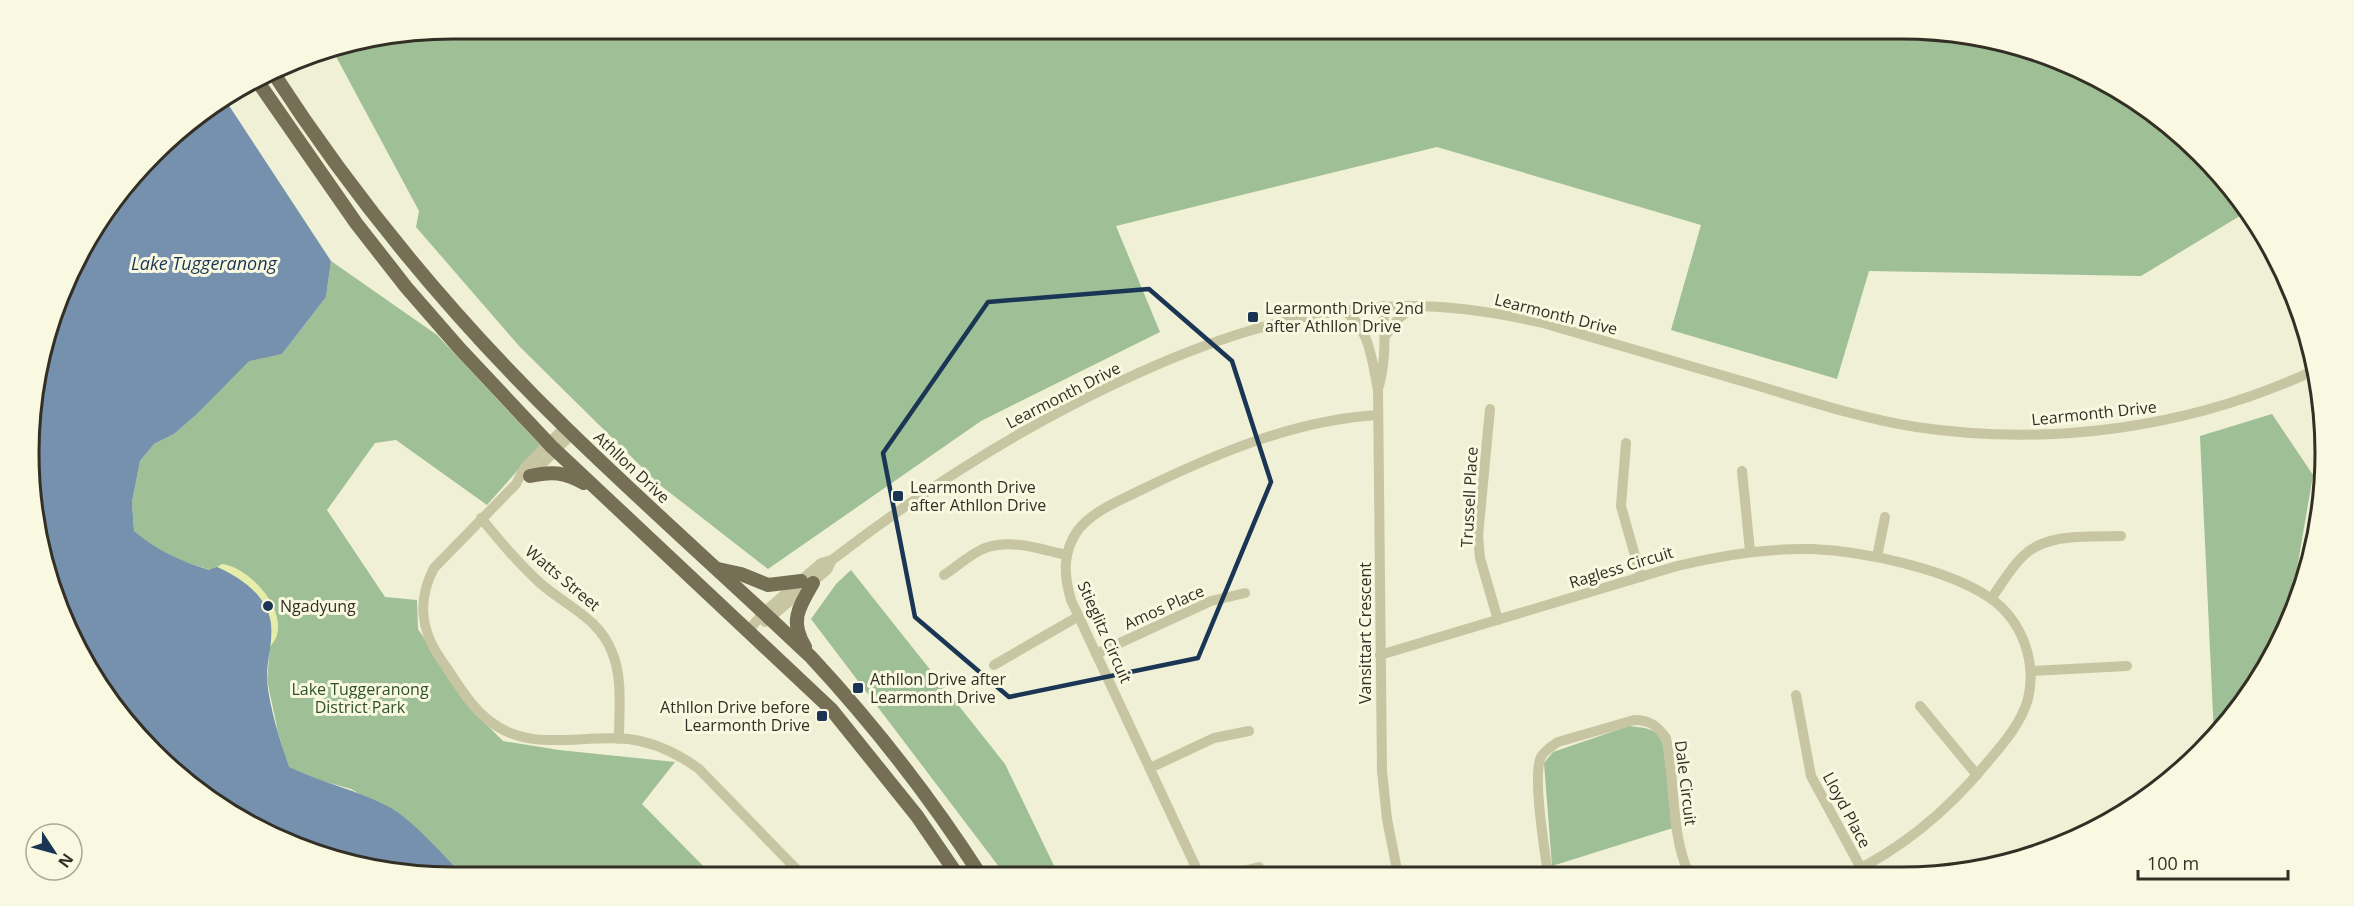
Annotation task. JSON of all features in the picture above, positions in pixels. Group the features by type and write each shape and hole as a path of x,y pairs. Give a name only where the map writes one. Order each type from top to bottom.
{"main road":[{"name":"Athllon Drive","path":"277,79 334,162 387,233 454,310 568,430 811,657 898,758 975,867"},
{"path":"261,86 356,223 406,287 552,447 831,709 917,816 952,867"},
{"path":"530,476 550,471 567,475 599,491"},
{"path":"718,569 741,574 768,585 807,582 796,624 799,636 811,657"}],"street":[{"name":"Learmonth Drive","path":"749,630 807,582 827,570 832,560 887,518 948,476 1078,401 1146,369 1217,341 1266,325 1343,310 1383,306 1440,307 1523,318 1829,407 1915,427 1982,434 2077,433 2161,421 2247,398 2307,373"},
{"name":"Vansittart Crescent","path":"1378,390 1383,370 1385,336 1383,306"},
{"path":"1385,336 1399,318 1413,308"},
{"name":"Vansittart Crescent","path":"1343,310 1356,320 1363,333 1371,353 1378,390 1382,771 1387,819 1396,867"},
{"name":"Trussell Place","path":"1490,409 1478,536 1480,558 1498,620"},
{"name":"Stieglitz Circuit","path":"1196,867 1066,585 1067,555 1077,532 1088,520 1161,480 1274,435 1315,424 1378,416"},
{"path":"568,430 530,476 516,484 444,555 434,568 423,599 423,617 436,652 477,709 490,722 506,731 531,740 620,739 661,747 680,756 699,769 794,867"},
{"path":"1626,443 1621,506 1641,577"},
{"path":"516,484 525,467 552,447"},
{"path":"1742,471 1750,551"},
{"path":"1877,557 1885,517"},
{"name":"Watts Street","path":"481,518 542,585 586,616 600,630 610,646 618,672 620,739"},
{"path":"1991,599 2022,556 2042,544 2066,538 2121,536"},
{"path":"944,575 987,548 1003,544 1020,545 1067,555"},
{"name":"Ragless Circuit","path":"1380,655 1641,577 1713,557 1750,551 1813,549 1877,557 1947,578 1991,599 2007,615 2019,632 2027,651 2031,671 2028,700 2020,718 1977,775 1924,827 1894,849 1863,867"},
{"name":"Amos Place","path":"1096,654 1211,601 1245,593"},
{"path":"994,664 1079,616"},
{"path":"2031,671 2127,666"},
{"name":"Lloyd Place","path":"1796,695 1811,776 1860,867"},
{"path":"1920,706 1977,775"},
{"name":"Dale Circuit","path":"1547,867 1537,774 1541,757 1548,748 1558,742 1634,720 1642,720 1659,728 1666,738 1677,833 1680,851 1686,867"},
{"path":"1150,768 1214,738 1249,730"}],"highlighted area":[{"path":"1149,289 1232,361 1271,482 1198,658 1009,697 915,617 883,453 988,302"}],"green space":[{"path":"453,39 1901,39 1955,43 2008,53 2059,71 2108,94 2153,125 2194,160 2240,216 2141,276 1869,271 1837,379 1671,330 1701,225 1437,147 1116,226 1160,332 981,421 768,569 660,485 520,347 416,227 419,211 336,56 399,43"},
{"name":"Lake Tuggeranong District Park","path":"331,261 437,335 540,445 487,505 396,440 375,443 327,510 385,597 417,600 418,629 469,707 503,741 559,750 675,762 642,804 704,867 456,867 410,823 351,789 312,778 288,767 267,680 270,647 210,570 176,559 150,545 134,531 132,502 140,461 154,444 174,434 197,414 249,360 282,354 326,297"},
{"path":"2272,414 2313,475 2293,586 2260,660 2213,724 2200,436"},
{"path":"851,570 1005,764 1055,867 999,867 811,619 836,584"},
{"path":"1629,726 1656,732 1663,743 1673,828 1552,866 1544,763 1553,752"}],"sand":[{"name":"Ngadyung","path":"222,564 243,572 253,580 270,601 278,624 276,637 270,647 271,623 264,604 243,582 217,567"}],"water":[{"name":"Lake Tuggeranong","path":"229,105 331,261 326,297 282,354 249,361 197,414 174,434 154,444 140,461 132,502 134,531 160,550 179,559 209,570 217,567 235,577 252,589 265,606 271,626 267,674 268,692 289,767 366,796 391,808 420,831 456,867 426,866 372,859 320,845 246,812 201,781 160,746 109,683 82,636 53,560 43,507 39,453 47,372 61,320 94,246 125,201 160,160 201,125"}],"place":[{"name":"Learmonth Drive 2nd after Athllon Drive","path":"1253,317"},
{"name":"Learmonth Drive after Athllon Drive","path":"898,496"},
{"name":"Ngadyung","path":"268,606"},
{"name":"Athllon Drive after Learmonth Drive","path":"858,688"},
{"name":"Athllon Drive before Learmonth Drive","path":"822,716"}]}
